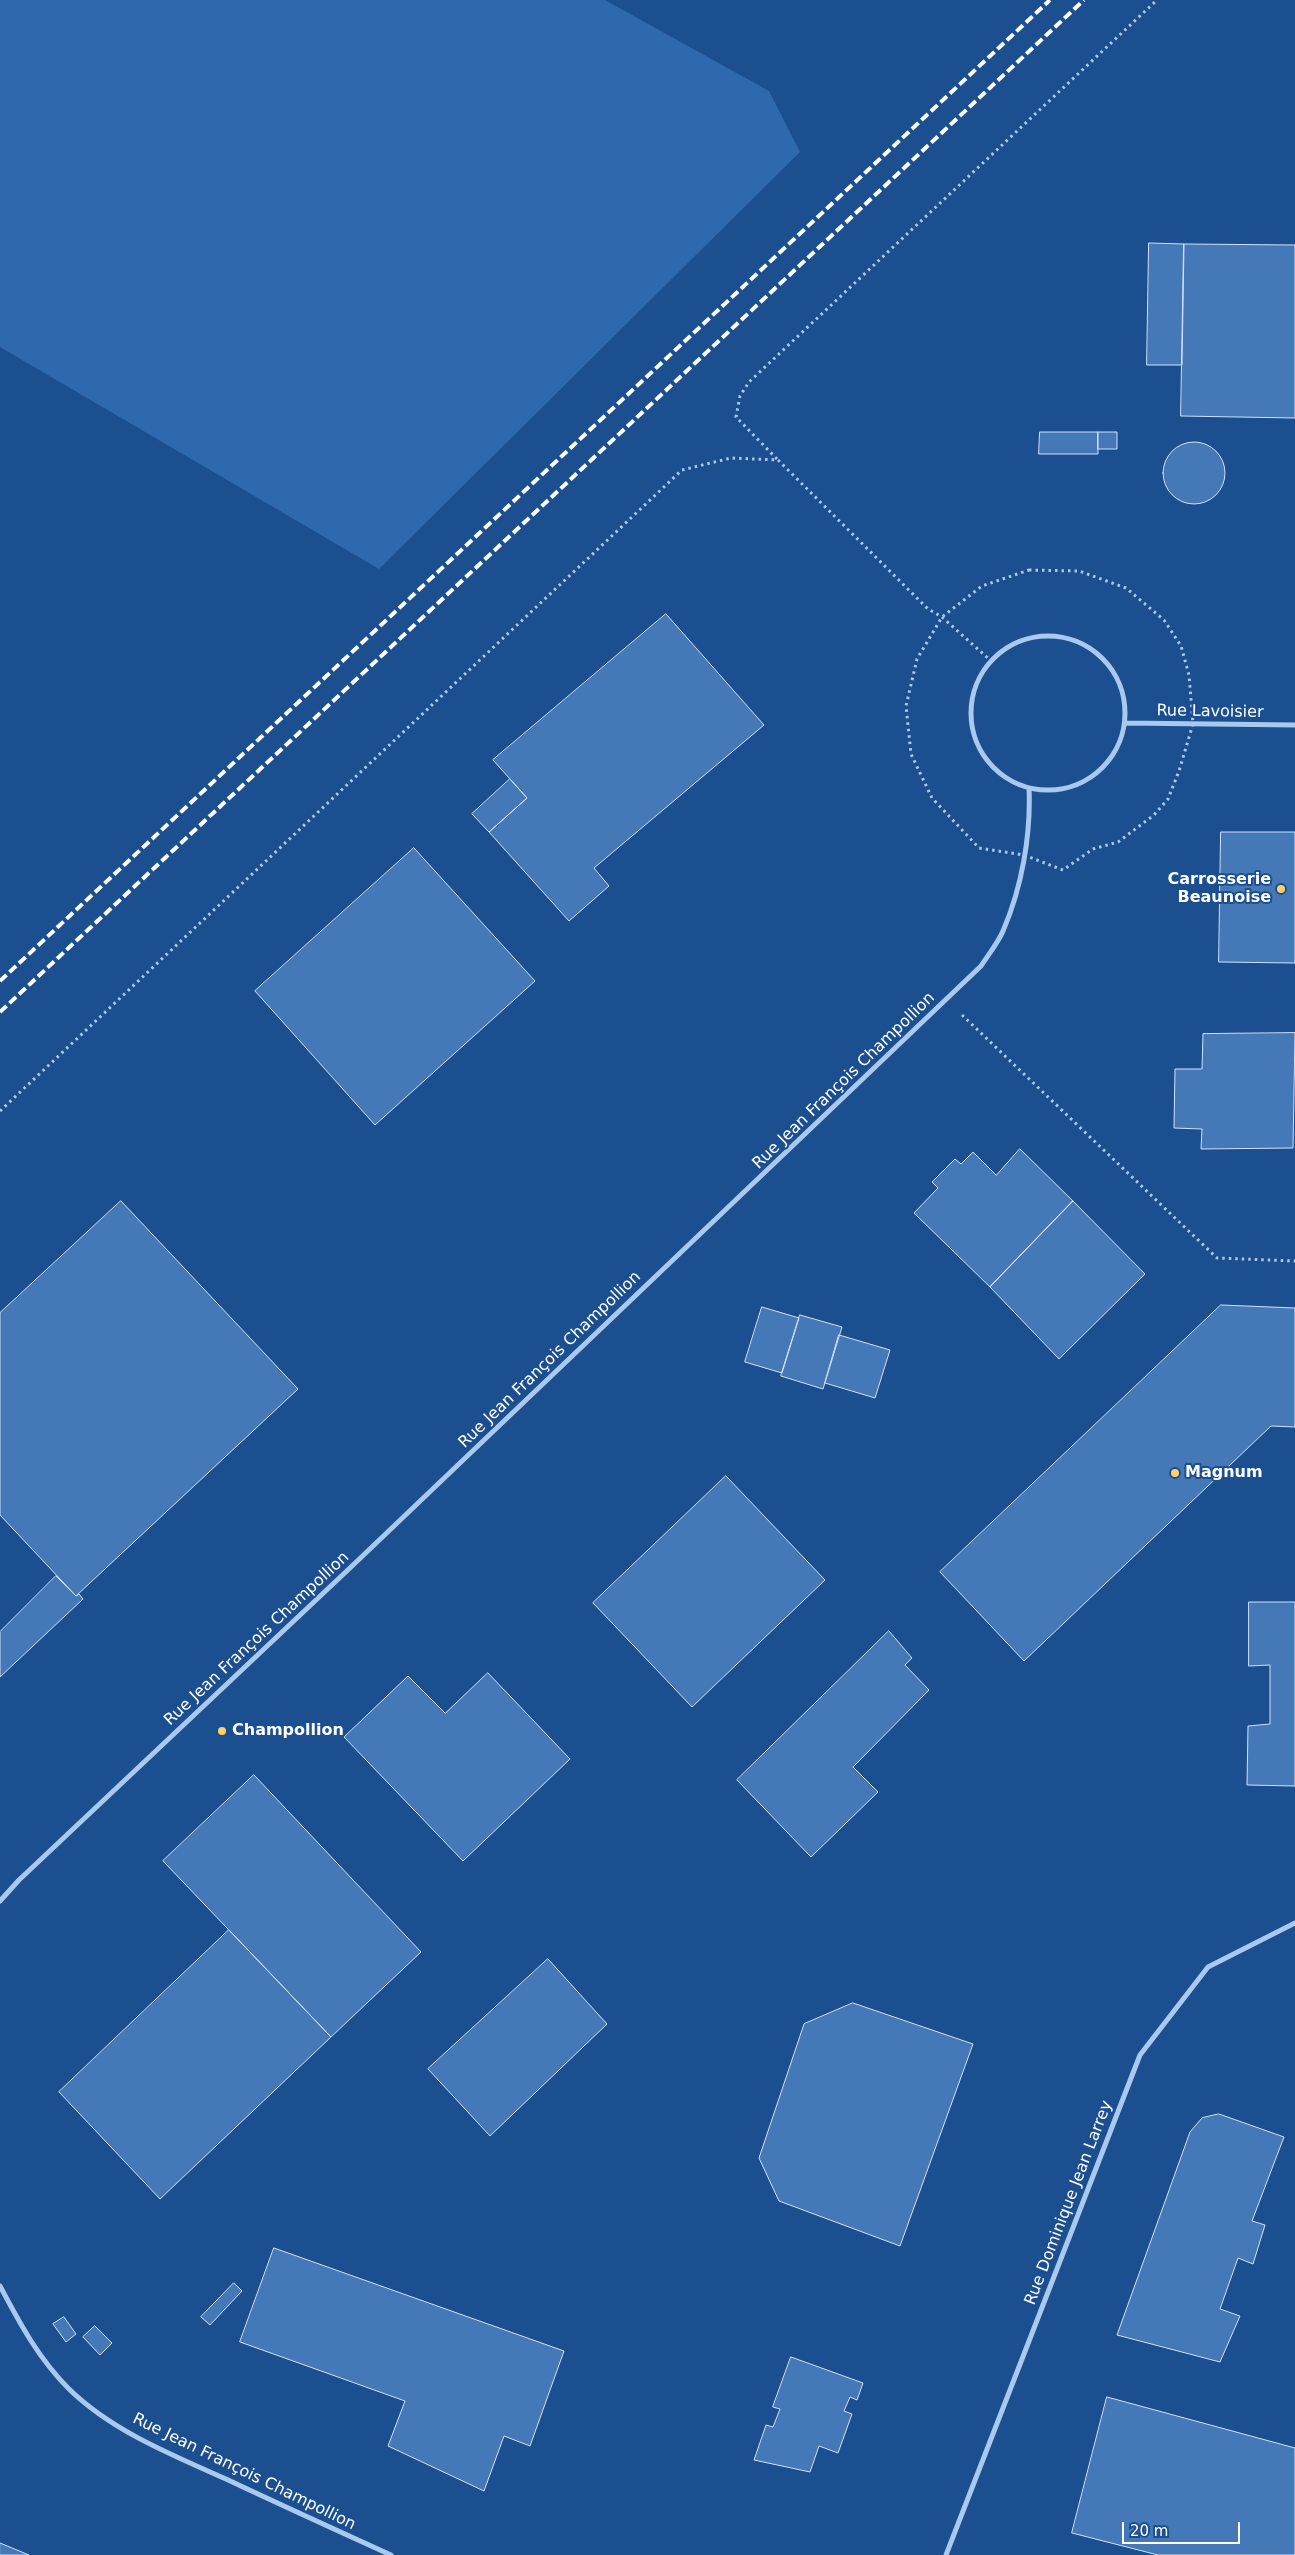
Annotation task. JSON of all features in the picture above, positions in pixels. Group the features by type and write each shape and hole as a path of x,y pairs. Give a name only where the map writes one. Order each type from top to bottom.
{"street":[{"path":"1049,635 1071,639 1084,645 1107,662 1118,681 1125,701 1125,723 1119,744 1108,762 1091,777 1072,786 1051,790 1029,788 1008,779 990,764 978,746 971,724 971,701 977,679 990,660 1007,646 1028,638 1049,635"},
{"name":"Rue Lavoisier","path":"1125,723 1295,725"},
{"name":"Rue Jean François Champollion","path":"0,1901 19,1880 947,1000 980,966 1003,932 1013,904 1024,855 1030,812 1029,788"},
{"name":"Rue Dominique Jean Larrey","path":"946,2555 1140,2055 1208,1967 1295,1923"},
{"name":"Rue Jean François Champollion","path":"0,2286 26,2336 45,2363 70,2390 112,2422 161,2450 391,2555"}],"path":[{"path":"990,660 942,617 928,609 736,417 740,396 749,382 1157,0"},
{"path":"0,1111 682,470 731,458 778,460"},
{"path":"1029,570 1079,571 1126,588 1164,620 1181,646 1189,675 1193,724 1179,771 1168,799 1154,815 1118,842 1093,850 1063,870 1024,855 979,848 932,798 911,754 906,706 917,659 942,617 982,586 1029,570"},
{"path":"947,1000 1217,1258 1295,1261"}],"shaded area":[{"path":"0,0 605,0 769,91 800,152 379,569 0,347"}],"building":[{"path":"1149,243 1184,244 1182,365 1147,365"},
{"path":"1184,244 1295,245 1295,418 1181,416"},
{"path":"1040,432 1098,432 1098,454 1039,454"},
{"path":"1098,432 1117,432 1117,449 1098,449"},
{"path":"1188,442 1200,442 1216,451 1223,461 1225,473 1223,485 1216,495 1200,504 1188,504 1177,499 1168,490 1163,479 1163,467 1168,456 1177,447"},
{"path":"666,614 764,725 594,868 609,886 569,921 489,832 527,798 493,760"},
{"path":"510,779 527,798 489,832 472,814"},
{"path":"1221,832 1295,832 1295,963 1219,962"},
{"path":"414,848 535,981 375,1125 255,991"},
{"path":"1295,1033 1293,1148 1201,1149 1202,1129 1174,1128 1175,1069 1202,1069 1203,1034"},
{"path":"1020,1149 1073,1201 990,1287 914,1213 938,1188 932,1182 955,1159 961,1164 973,1152 996,1175"},
{"path":"121,1201 298,1389 76,1596 0,1515 0,1313"},
{"path":"1073,1201 1145,1274 1059,1359 990,1287"},
{"path":"1221,1305 1295,1308 1295,1427 1271,1426 1024,1661 940,1572"},
{"path":"762,1307 799,1318 782,1373 745,1362"},
{"path":"800,1315 842,1327 823,1389 781,1376"},
{"path":"839,1335 890,1350 875,1398 825,1383"},
{"path":"726,1476 825,1580 692,1707 593,1603"},
{"path":"56,1576 76,1596 79,1594 83,1599 0,1677 0,1632"},
{"path":"1249,1602 1295,1602 1295,1786 1247,1785 1248,1726 1270,1724 1270,1665 1249,1666"},
{"path":"889,1631 912,1658 905,1665 929,1690 853,1767 878,1792 811,1857 737,1780"},
{"path":"488,1673 570,1759 463,1861 344,1737 408,1676 445,1713"},
{"path":"254,1775 421,1952 331,2037 163,1861"},
{"path":"229,1930 331,2037 160,2199 59,2092"},
{"path":"548,1959 607,2024 490,2136 428,2069"},
{"path":"853,2003 973,2044 900,2246 779,2201 759,2158 804,2024"},
{"path":"1219,2114 1284,2137 1252,2221 1265,2225 1253,2264 1238,2258 1220,2309 1240,2316 1220,2362 1117,2335 1190,2132 1202,2118"},
{"path":"274,2248 564,2351 530,2446 504,2436 484,2491 388,2446 405,2401 240,2342"},
{"path":"234,2283 242,2291 210,2325 201,2317"},
{"path":"64,2317 76,2334 66,2342 53,2324"},
{"path":"95,2326 112,2343 100,2355 83,2337"},
{"path":"791,2357 863,2383 857,2400 850,2397 844,2411 852,2414 838,2453 819,2446 810,2472 754,2460 766,2425 773,2427 780,2409 773,2407"},
{"path":"1107,2397 1295,2448 1295,2555 1158,2555 1072,2533"},
{"path":"0,2543 29,2555 0,2555"}],"railway":[{"path":"0,981 1050,0"},
{"path":"0,1012 1084,0"}],"place":[{"name":"Carrosserie Beaunoise","path":"1281,889"},
{"name":"Magnum","path":"1175,1473"},
{"name":"Champollion","path":"222,1731"}]}
